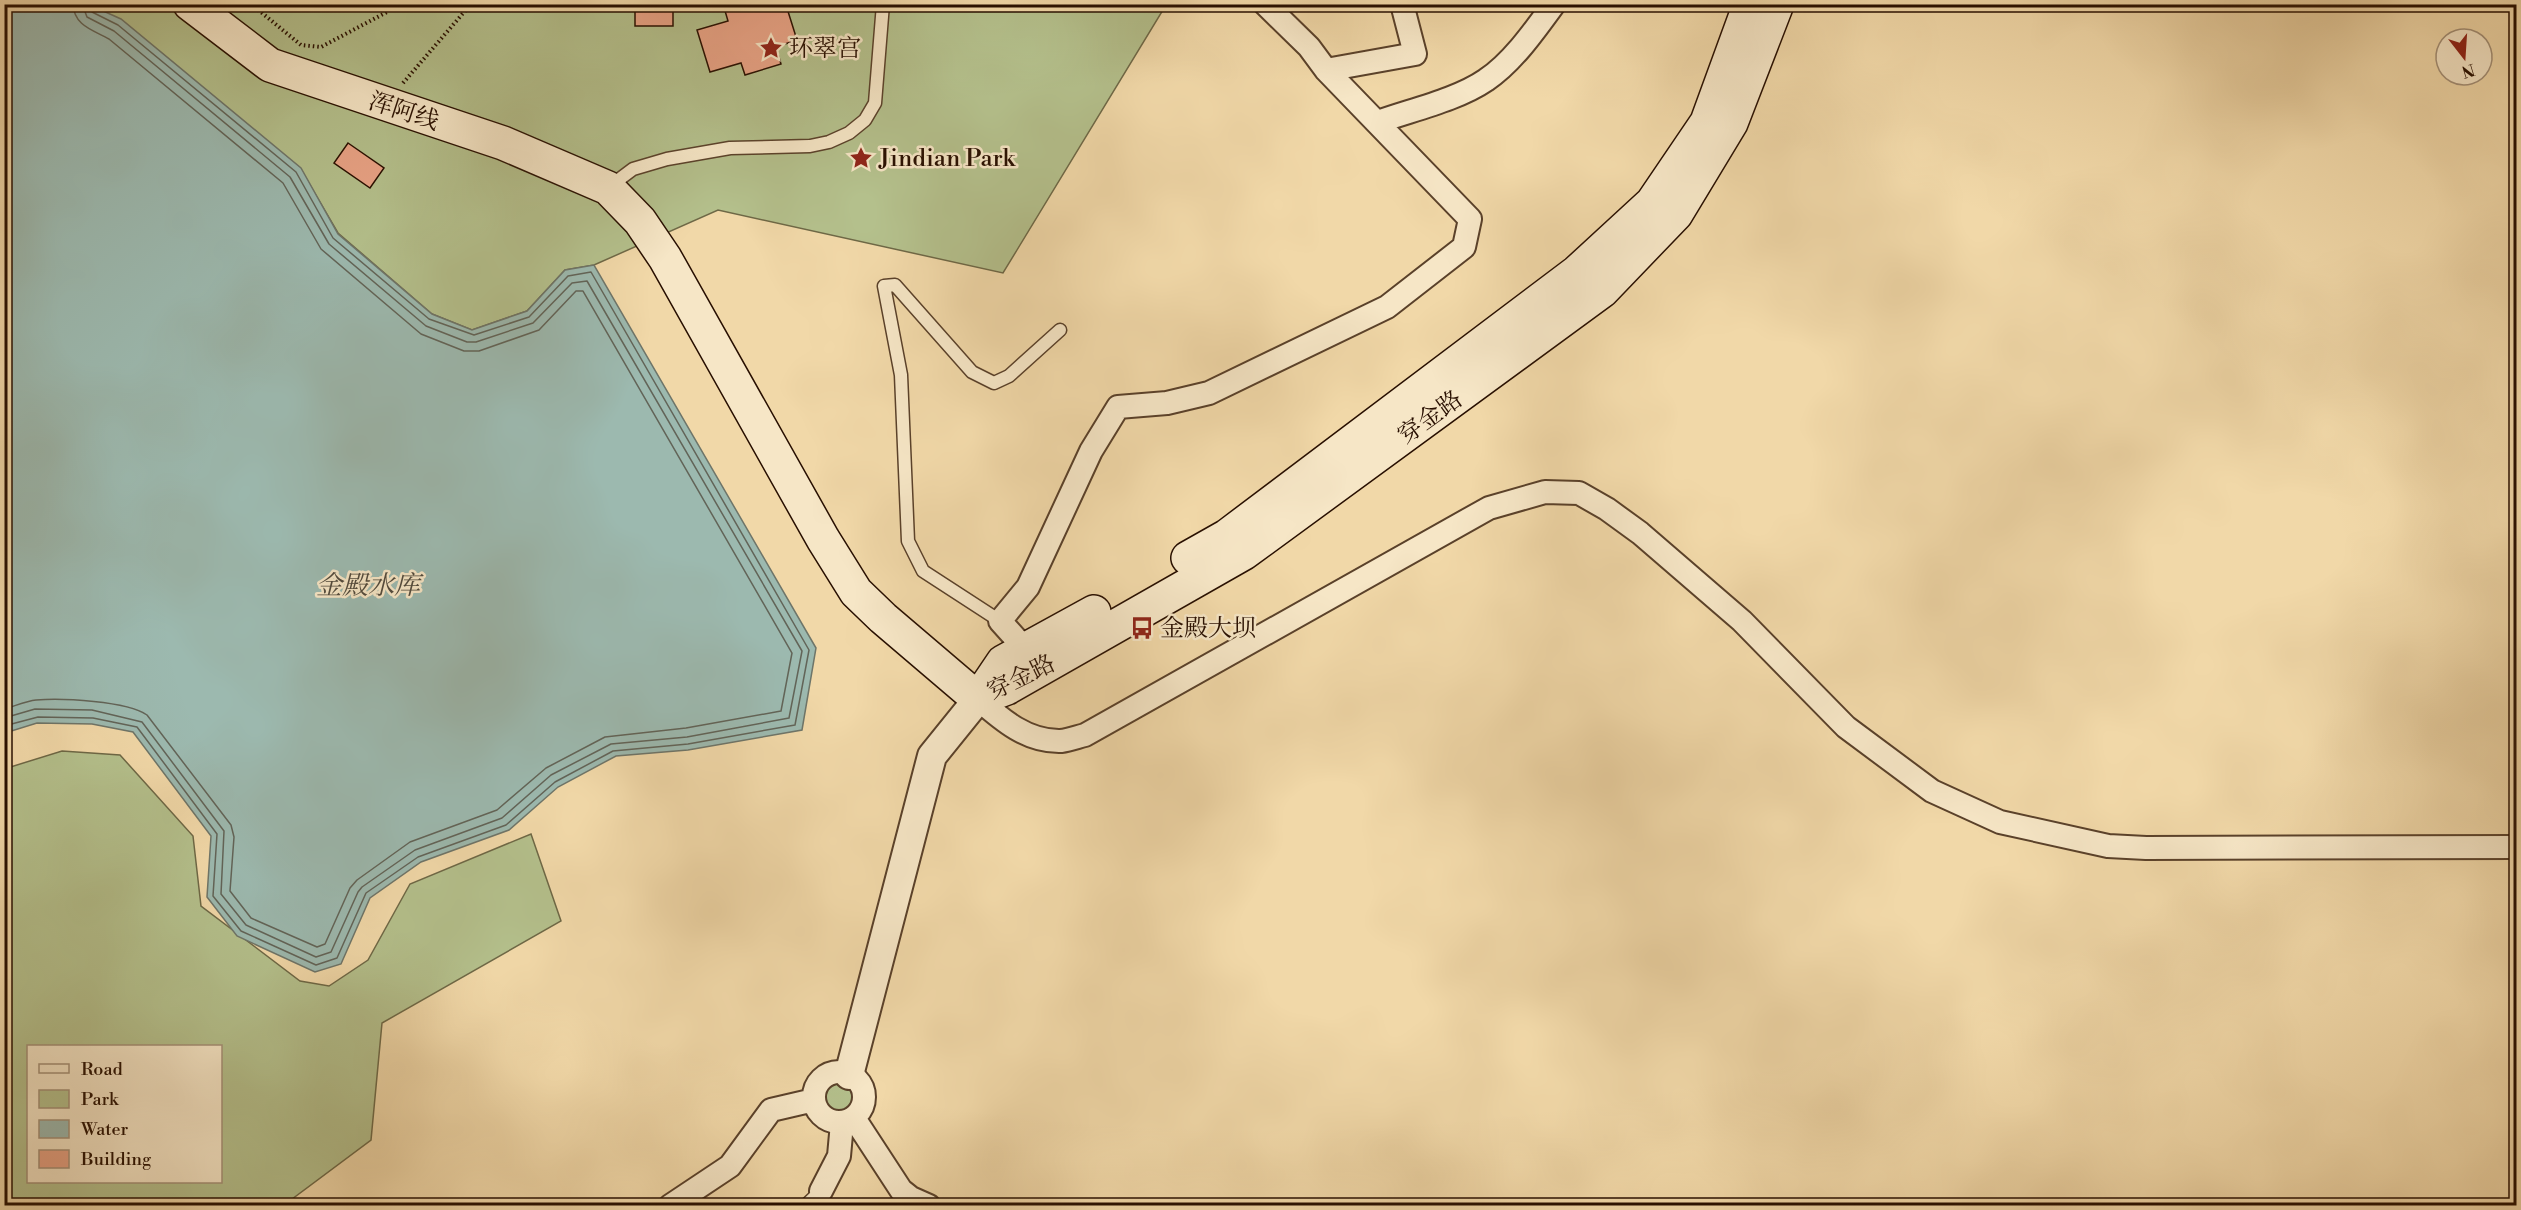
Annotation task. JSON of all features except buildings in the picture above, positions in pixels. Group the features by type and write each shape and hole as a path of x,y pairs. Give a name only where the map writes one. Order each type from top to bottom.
{"main road":[{"name":"浑阿线","path":"190,4 270,65 503,143 616,196"},
{"name":"穿金路","path":"978,699 1003,662 1027,651 1227,536 1577,272 1652,202 1707,122 1750,4"},
{"name":"穿金路","path":"978,699 1007,688 1244,553 1602,291 1677,214 1731,123 1777,4"},
{"path":"616,196 640,221 665,258 823,539 856,592 978,699"}],"street":[{"path":"1027,651 1000,621 1028,587 1091,451 1118,407 1167,403 1209,393 1387,307 1464,248 1470,219 1326,69 1309,47 1265,4"},
{"path":"1326,69 1415,54 1402,4"},
{"path":"1378,122 1459,95 1487,80 1527,40 1554,4"},
{"path":"849,1075 932,756 978,699 1002,720 1028,735 1061,741 1085,735 1489,508 1529,495 1563,491 1579,493 1607,509 1640,533 1742,621 1846,727 1932,791 2000,822 2108,846 2517,847"},
{"path":"813,1198 839,1156 848,1120 862,1108 864,1091 860,1083 849,1075 837,1072 821,1080 816,1087 814,1100 818,1112 825,1118 848,1120 901,1190 929,1206"},
{"path":"670,1206 730,1166 771,1110 814,1100"}],"lane":[{"path":"616,196 633,169 667,159 730,148 810,146 829,142 849,133 865,120 875,103 883,4"},
{"path":"1000,621 968,597 922,571 908,541 902,375 884,286 895,285 972,372 994,383 1010,376 1060,330"}],"path":[{"path":"251,4 301,45 321,47 387,12 392,4"},
{"path":"384,105 471,4"}],"green space":[{"name":"Jindian Park","path":"90,5 1166,5 1003,273 718,210 594,265 565,270 527,311 472,330 432,314 338,233 300,168"},
{"path":"62,751 120,755 193,836 201,906 300,981 329,986 368,960 410,884 531,834 561,921 382,1023 371,1140 284,1205 5,1205 4,769"},
{"path":"840,1080 852,1085 857,1097 852,1109 840,1114 828,1109 823,1097 828,1085"}],"water":[{"name":"金殿水库","path":"5,4 90,5 121,19 301,168 338,234 432,314 472,330 527,311 565,270 594,265 816,648 802,730 688,750 616,756 558,787 509,830 421,862 370,898 341,964 315,972 237,936 207,897 211,836 133,732 92,724 37,723 5,733"}],"place":[{"name":"环翠宫","path":"771,48"},
{"name":"Jindian Park","path":"861,158"},
{"name":"金殿大坝","path":"1142,628"}]}
